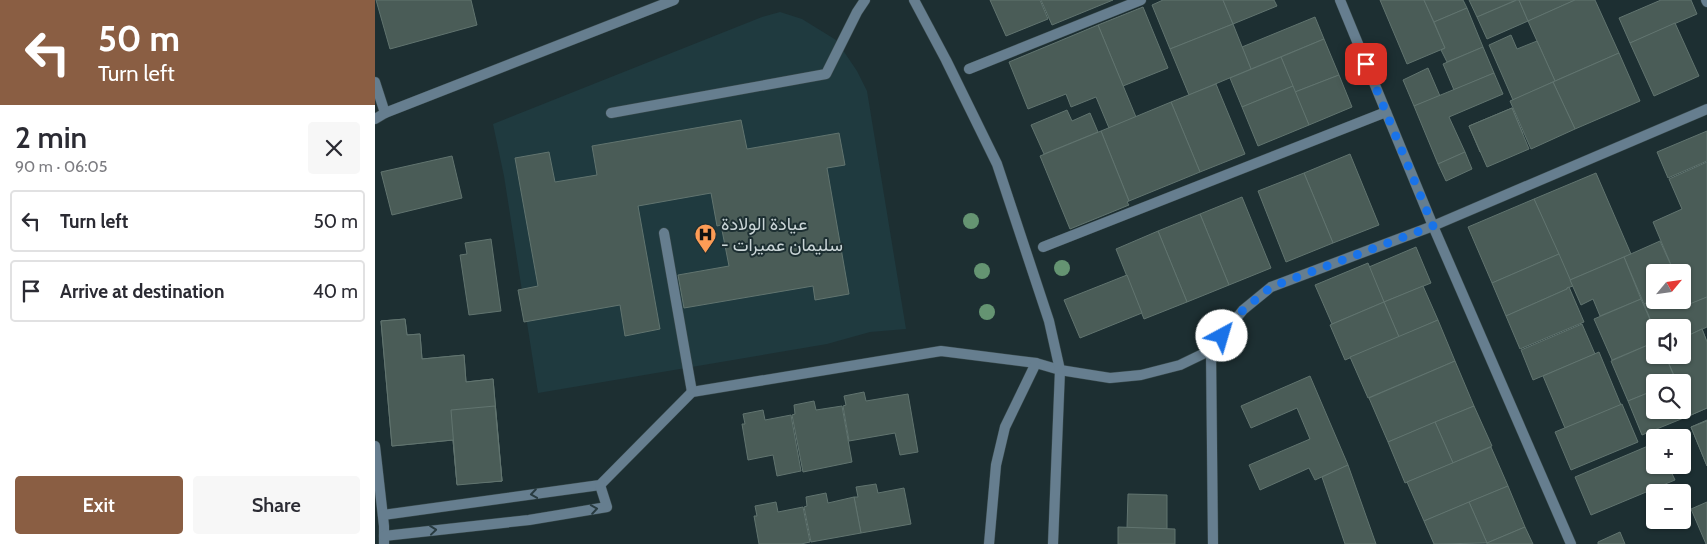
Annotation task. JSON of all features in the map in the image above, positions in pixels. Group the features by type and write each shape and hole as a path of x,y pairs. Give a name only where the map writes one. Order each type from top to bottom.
{"street":[{"path":"375,119 385,113 674,0"},
{"path":"611,113 826,74 865,0"},
{"path":"914,0 997,164 1049,321 1060,370 1053,544"},
{"path":"969,69 1141,0"},
{"path":"1340,0 1433,226 1571,544"},
{"path":"375,82 385,113"},
{"path":"383,515 600,485 692,392 941,351 1036,363 1060,370 1109,378 1141,375 1180,365 1211,350 1243,310 1271,287 1433,226 1707,109"},
{"path":"1043,247 1386,112"},
{"path":"664,233 692,392"},
{"path":"1211,350 1213,544"},
{"path":"989,544 997,465 1005,427 1036,363"},
{"path":"375,446 384,540 607,507 600,485"}],"shaded area":[{"name":"عيادة الولادة - سليمان عميرات","path":"780,12 802,19 836,40 857,71 867,91 906,329 870,332 827,344 538,393 504,176 493,124 762,17"}],"building":[{"path":"376,0 471,0 477,25 390,49"},
{"path":"990,0 1040,0 1048,19 1006,36"},
{"path":"1041,0 1113,0 1052,25"},
{"path":"1163,0 1223,0 1233,24 1170,49 1152,5"},
{"path":"1223,0 1274,0 1277,6 1233,24"},
{"path":"1380,0 1424,0 1445,48 1407,64"},
{"path":"1424,0 1463,0 1467,8 1434,22"},
{"path":"1469,0 1516,0 1477,17"},
{"path":"1519,0 1528,21 1487,39 1477,17"},
{"path":"1519,0 1575,0 1528,21"},
{"path":"1575,0 1595,0 1619,53 1555,81 1528,21"},
{"path":"1661,0 1691,0 1697,14 1630,43 1619,18"},
{"path":"1143,7 1168,68 1123,86 1098,25"},
{"path":"1467,8 1483,47 1447,62 1441,50 1445,48 1434,22"},
{"path":"1315,17 1324,39 1251,69 1242,47"},
{"path":"1675,23 1699,76 1654,96 1630,43"},
{"path":"1233,24 1251,69 1189,95 1170,49"},
{"path":"1098,25 1136,117 1109,128 1096,97 1071,107 1066,94 1028,109 1009,62"},
{"path":"1511,35 1517,49 1537,41 1555,81 1513,100 1489,45"},
{"path":"1324,39 1339,75 1295,92 1281,57"},
{"path":"1483,47 1494,73 1454,90 1443,64"},
{"path":"1619,53 1640,101 1575,129 1553,82"},
{"path":"1281,57 1293,86 1242,107 1230,78"},
{"path":"1428,68 1440,96 1414,106 1403,80"},
{"path":"1494,73 1503,94 1449,117 1465,152 1438,164 1414,106"},
{"path":"1339,75 1352,107 1309,125 1295,92"},
{"path":"1553,82 1575,129 1531,149 1510,101"},
{"path":"1216,84 1245,154 1200,172 1171,102"},
{"path":"1293,86 1309,125 1258,146 1242,107"},
{"path":"1171,102 1200,172 1129,201 1101,131"},
{"path":"1512,108 1523,134 1480,152 1469,126"},
{"path":"1512,108 1529,149 1487,167 1469,126"},
{"path":"1067,110 1072,121 1090,113 1098,132 1044,154 1031,125"},
{"path":"741,120 747,149 839,133 845,165 827,168 849,294 815,300 813,286 684,308 678,275 729,266 721,225 717,226 711,193 638,206 660,329 625,336 620,305 524,322 518,290 538,286 515,158 549,152 555,182 597,175 592,146"},
{"path":"1101,131 1129,205 1070,229 1040,156"},
{"path":"1707,131 1707,161 1668,178 1657,152"},
{"path":"1465,152 1472,169 1446,181 1438,164"},
{"path":"1350,154 1379,225 1333,243 1304,173"},
{"path":"452,156 462,198 392,215 381,172"},
{"path":"1707,162 1707,297 1691,304 1691,264 1671,264 1653,222 1682,209 1669,179"},
{"path":"1304,173 1333,243 1286,262 1258,191"},
{"path":"1596,173 1631,254 1570,280 1534,199"},
{"path":"1242,197 1271,268 1229,285 1200,214"},
{"path":"1534,199 1559,254 1492,283 1468,227"},
{"path":"1200,214 1229,285 1187,302 1158,231"},
{"path":"1158,231 1187,302 1144,319 1116,249"},
{"path":"491,239 501,311 469,315 460,255 467,254 465,243"},
{"path":"1660,241 1670,264 1646,264 1646,303 1644,304 1624,257"},
{"path":"1416,247 1431,283 1384,302 1369,267"},
{"path":"1559,254 1573,286 1506,316 1492,283"},
{"path":"1624,257 1641,299 1600,316 1593,299 1581,305 1570,280"},
{"path":"1368,263 1384,302 1332,324 1315,285"},
{"path":"1127,275 1142,313 1080,338 1064,300"},
{"path":"1423,286 1438,320 1399,337 1384,302"},
{"path":"1569,287 1584,322 1520,349 1506,316"},
{"path":"1707,297 1707,327 1691,334 1691,319 1650,319 1646,309 1691,309 1691,303"},
{"path":"1641,299 1650,319 1646,319 1646,346 1612,360 1594,319"},
{"path":"1384,302 1399,337 1345,360 1330,325"},
{"path":"405,319 407,335 420,334 422,359 464,355 466,382 493,379 502,481 457,484 453,440 392,446 381,321","holes":["446,381 448,409 418,410 415,383"]},
{"path":"405,319 407,335 420,334 422,359 464,355 466,382 493,379 502,481 457,484 453,440 392,446 381,321"},
{"path":"1438,320 1455,361 1368,398 1350,357"},
{"path":"1582,324 1595,354 1533,380 1521,350"},
{"path":"1702,329 1707,342 1707,366 1702,354 1691,359 1691,334"},
{"path":"1702,329 1707,342 1707,408 1691,415 1691,374 1673,374 1669,364 1691,364 1691,334"},
{"path":"1646,346 1646,364 1669,364 1673,374 1646,374 1646,394 1628,401 1611,361"},
{"path":"1599,352 1621,405 1565,428 1543,376"},
{"path":"1455,361 1474,406 1388,442 1369,398"},
{"path":"1669,364 1680,364 1676,366 1680,374 1673,374"},
{"path":"1310,376 1348,465 1315,480 1309,468 1260,490 1249,465 1310,439 1297,408 1251,428 1241,406"},
{"path":"1707,388 1707,408 1691,415 1691,395"},
{"path":"864,392 866,401 908,394 918,452 900,455 895,433 849,441 843,406 846,405 844,396"},
{"path":"1646,394 1646,419 1681,419 1657,429 1646,429 1646,433 1642,435 1628,401"},
{"path":"814,401 816,410 842,406 852,462 803,472 792,415 795,414 794,405"},
{"path":"1622,404 1638,442 1571,470 1555,432"},
{"path":"495,406 502,481 457,485 451,410"},
{"path":"1474,406 1492,446 1453,463 1435,422"},
{"path":"763,410 765,420 791,415 801,471 777,476 773,455 748,460 742,424 745,424 743,414"},
{"path":"1707,420 1707,466 1691,427"},
{"path":"1707,421 1707,466 1691,427"},
{"path":"1435,422 1453,463 1405,483 1388,442"},
{"path":"1491,447 1508,486 1424,521 1407,482"},
{"path":"1646,447 1646,474 1672,474 1675,480 1665,484 1646,484 1646,492 1591,515 1575,477"},
{"path":"1348,465 1376,544 1345,544 1322,477"},
{"path":"876,484 878,493 904,488 911,524 861,533 854,497 858,497 856,487"},
{"path":"1508,486 1525,527 1487,543 1469,502"},
{"path":"826,493 828,503 854,497 861,533 811,542 804,507 807,506 806,497"},
{"path":"1128,494 1167,495 1167,529 1127,528"},
{"path":"776,502 778,512 803,507 810,542 801,544 759,544 754,516 757,516 755,506"},
{"path":"1469,502 1487,543 1434,544 1424,521"},
{"path":"1707,502 1707,544 1706,544 1691,509"},
{"path":"1118,527 1175,529 1175,544 1118,544"},
{"path":"1525,527 1533,544 1487,544 1487,543"},
{"path":"1620,532 1625,544 1598,544 1598,542"}],"place":[{"name":"عيادة الولادة - سليمان عميرات","path":"705,253"}],"route":[{"path":"1222,336 1243,310 1271,287 1433,226 1366,64"}]}
